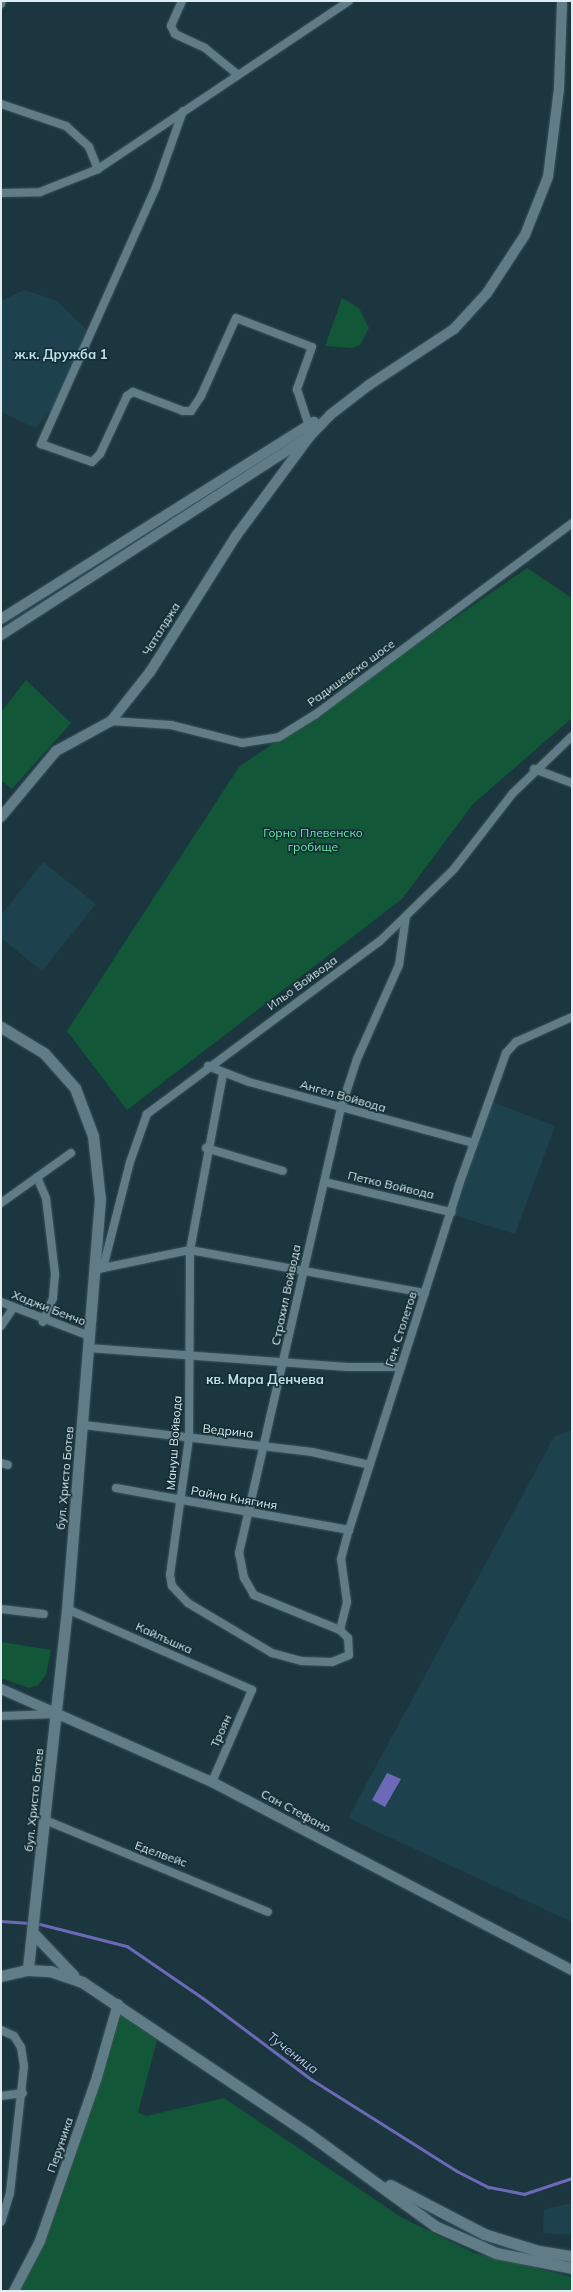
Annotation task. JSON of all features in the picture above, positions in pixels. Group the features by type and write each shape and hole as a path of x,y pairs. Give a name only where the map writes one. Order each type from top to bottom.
{"main road":[{"name":"бул. Христо Ботев","path":"1,1027 57,1064 74,1088 88,1117 99,1183 99,1269 89,1336 67,1609 34,1931 28,1970"},
{"path":"34,1931 50,1955 82,1982 118,2004 343,2158 435,2226 464,2241 509,2257 572,2268"},
{"path":"1,1976 28,1970 50,1971 82,1982"},
{"path":"343,2158 470,2228 513,2244 572,2256"}],"street":[{"path":"182,1 172,26 175,34 205,48 237,74"},
{"path":"1,192 40,192 98,169 183,110 349,1"},
{"path":"1,619 309,425 330,414 454,329 487,293 525,235 548,177 559,89 562,1"},
{"path":"1,104 66,126 89,147 98,169"},
{"path":"183,110 156,187 41,444 92,462 100,454 127,396 134,392 183,411 191,411 201,396 236,318 312,347 297,389 309,425 310,436"},
{"path":"1,635 310,436 330,414"},
{"name":"Чаталджа","path":"1,817 56,751 111,721 150,672 222,557 310,436"},
{"name":"Радишевско шосе","path":"111,721 170,725 242,743 279,737 322,710 572,522"},
{"name":"Ильо Войвода","path":"99,1269 130,1162 147,1114 208,1066 379,942 454,869 534,769 572,736"},
{"path":"534,769 572,783"},
{"name":"Страхил Войвода","path":"340,1630 254,1595 244,1578 239,1553 265,1447 303,1270 325,1182 341,1108 357,1059 399,966 406,916"},
{"name":"Ген. Столетов","path":"340,1630 347,1602 341,1559 349,1530 451,1212 506,1053 516,1042 572,1017"},
{"name":"Ангел Войвода","path":"208,1066 223,1074 341,1108 474,1143"},
{"name":"Мануш Войвода","path":"223,1074 206,1148 190,1250 189,1438 182,1501 170,1575 175,1593 222,1626 272,1653 301,1661 332,1662 349,1655 348,1638 340,1630"},
{"path":"206,1148 283,1171"},
{"path":"1,1202 71,1153"},
{"path":"37,1177 46,1198 55,1274 52,1298 44,1322"},
{"name":"Петко Войвода","path":"325,1182 451,1212"},
{"path":"99,1269 190,1250 425,1293"},
{"name":"Хаджи Бенчо","path":"1,1302 44,1322 89,1336"},
{"path":"1,1326 13,1308"},
{"path":"88,1348 284,1363 401,1367"},
{"name":"Ведрина","path":"83,1425 312,1452 370,1465"},
{"name":"Райна Княгиня","path":"116,1488 349,1530"},
{"path":"1,1609 44,1614"},
{"name":"Кайлъшка","path":"67,1609 252,1690"},
{"name":"Сан Стефано","path":"1,1689 212,1782 572,1970"},
{"name":"Троян","path":"212,1782 252,1690"},
{"path":"1,1716 56,1714"},
{"name":"Еделвейс","path":"45,1820 268,1912"},
{"name":"Перуника","path":"14,2291 40,2241 98,2077 118,2004"},
{"path":"1,2030 14,2036 21,2047 23,2092 10,2193 1,2222"},
{"path":"1,2096 23,2092"}],"shaded area":[{"path":"24,290 57,301 88,331 54,407 35,428 1,412 1,301"},
{"path":"43,862 96,904 42,971 1,938 1,915"},
{"path":"490,1101 555,1126 515,1234 454,1215"},
{"path":"572,1430 572,1922 348,1818 554,1437"},
{"path":"387,1773 401,1779 385,1807 372,1800"},
{"path":"572,2203 572,2235 543,2233 544,2209"}],"green space":[{"path":"342,298 359,308 369,328 360,345 353,348 325,346"},
{"name":"Горно Плевенско гробище","path":"527,568 572,598 572,718 473,804 402,899 127,1110 67,1031 239,767"},
{"path":"26,680 71,723 12,789 1,780 1,712"},
{"path":"1,1642 51,1650 46,1675 38,1685 29,1688 1,1678"},
{"path":"121,2015 157,2040 138,2112 146,2116 224,2098 401,2217 474,2253 572,2277 572,2291 18,2291 62,2196"}],"waterway":[{"name":"Тученица","path":"1,1921 29,1923"},
{"name":"Тученица","path":"36,1923 127,1946 203,1998 311,2079 457,2171 489,2187 524,2194 572,2178"}],"district":[{"name":"ж.к. Дружба 1","path":"61,354"},
{"name":"кв. Мара Денчева","path":"265,1379"}]}
